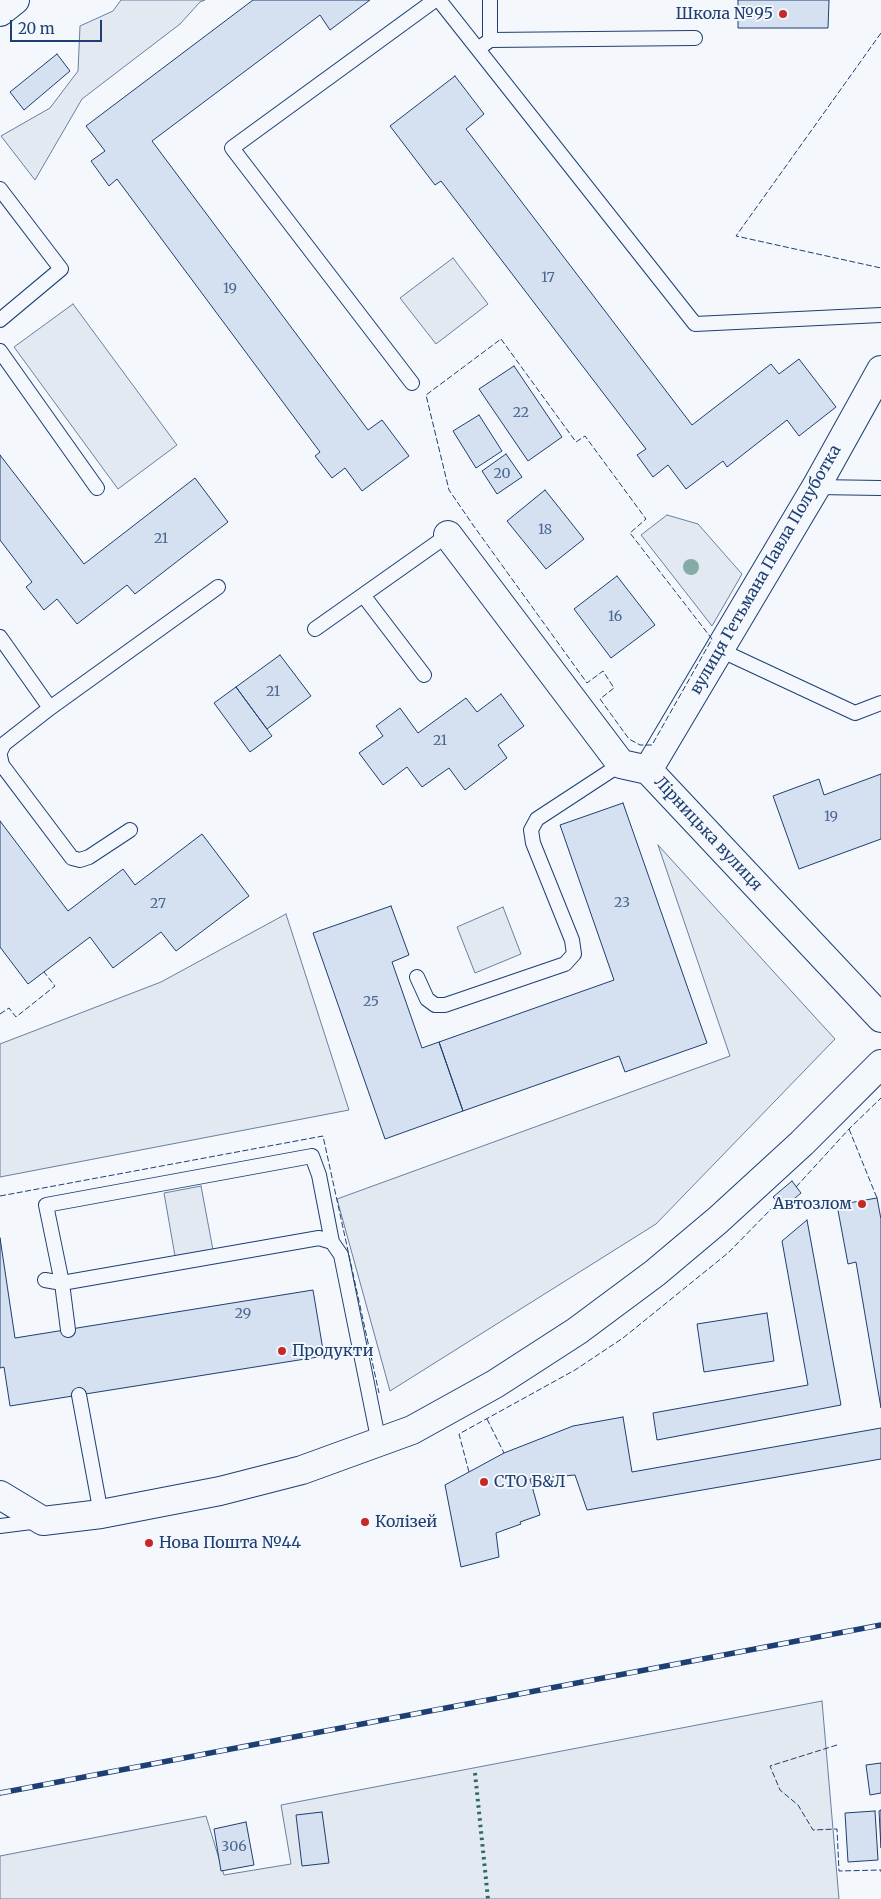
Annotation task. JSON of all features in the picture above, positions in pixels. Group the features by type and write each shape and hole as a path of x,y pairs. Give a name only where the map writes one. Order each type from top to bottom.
{"street":[{"path":"0,12 16,0"},
{"name":"вулиця Гетьмана Павла Полуботка","path":"648,770 816,487 881,370"},
{"path":"448,535 621,764"},
{"name":"Лірницька вулиця","path":"621,764 648,770 881,1018"},
{"path":"0,1495 43,1521 101,1514 220,1491 302,1470 412,1430 495,1384 577,1331 655,1273 718,1220 802,1143 881,1064"}],"lane":[{"path":"412,383 232,148 437,0 478,49 695,324 881,315"},
{"path":"490,0 490,40"},
{"path":"478,49 490,40 695,38"},
{"path":"0,189 61,269 0,320"},
{"path":"0,351 97,488"},
{"path":"816,487 881,488"},
{"path":"315,629 448,535"},
{"path":"0,752 4,744 50,708 218,587"},
{"path":"363,595 424,675"},
{"path":"0,636 50,708"},
{"path":"720,650 855,713 881,703"},
{"path":"0,756 2,765 72,858 80,860 89,857 130,830"},
{"path":"417,978 427,999 435,1005 444,1005 565,964 574,954 572,940 534,843 531,830 537,819 621,764"},
{"path":"68,1330 62,1283 46,1205 312,1156 319,1175 332,1242 341,1254 379,1443"},
{"path":"45,1280 62,1283 319,1238 332,1242"},
{"path":"79,1395 101,1514"},
{"path":"0,1526 43,1521"}],"shaded area":[{"path":"121,0 205,0 200,2 180,24 82,99 35,180 1,136 50,108 78,71 80,26 113,11"},
{"path":"453,258 488,304 436,344 400,298"},
{"path":"73,304 177,445 118,489 14,347"},
{"path":"667,515 698,524 742,574 712,626 641,535"},
{"path":"658,845 835,1039 656,1224 390,1391 337,1199 730,1056"},
{"path":"503,907 521,954 475,973 457,927"},
{"path":"286,914 349,1110 0,1177 0,1044 161,982"},
{"path":"201,1186 213,1250 175,1256 164,1193"},
{"path":"822,1701 839,1899 0,1899 0,1856 206,1816 224,1875 291,1864 281,1805"}],"building":[{"path":"253,0 370,0 330,30 320,15 152,141 368,430 382,420 409,456 362,491 345,468 332,478 315,456 320,452 117,179 109,186 91,161 105,151 86,126"},
{"name":"Школа №95","path":"738,0 829,0 828,28 738,28"},
{"path":"57,54 70,71 24,110 10,92"},
{"path":"455,76 484,114 466,129 692,425 771,364 779,374 799,359 836,407 799,436 787,420 727,467 723,461 686,489 668,465 653,477 637,455 646,449 441,181 435,185 390,126"},
{"path":"514,366 562,437 528,461 479,389"},
{"path":"479,415 502,451 476,468 453,431"},
{"path":"506,454 522,477 497,494 482,471"},
{"path":"0,455 84,564 195,478 228,522 135,594 127,585 77,624 57,599 44,610 26,587 32,582 0,540"},
{"path":"545,490 584,539 546,569 507,521"},
{"path":"617,576 655,625 611,658 574,609"},
{"path":"280,655 311,696 267,729 236,687"},
{"path":"236,687 272,736 250,752 214,703"},
{"path":"501,694 524,726 498,745 507,758 465,790 449,768 422,787 407,767 383,785 359,753 383,736 376,726 400,708 418,733 466,698 477,712"},
{"path":"881,774 881,839 799,869 773,796 819,779 824,795"},
{"path":"623,803 707,1043 625,1072 619,1056 463,1111 439,1042 614,980 560,825"},
{"path":"0,821 68,911 123,869 135,885 202,834 249,896 176,951 161,932 113,968 90,937 28,984 0,947"},
{"path":"391,906 409,955 392,962 422,1048 439,1042 463,1111 385,1139 313,933"},
{"path":"792,1181 801,1193 783,1208 773,1197"},
{"path":"877,1198 881,1219 881,1408 856,1262 848,1264 837,1205"},
{"path":"807,1220 841,1405 657,1440 653,1413 808,1385 782,1241"},
{"path":"0,1238 15,1338 313,1290 324,1356 10,1406 4,1367 0,1368"},
{"path":"767,1313 774,1361 704,1372 697,1324"},
{"path":"623,1417 632,1472 881,1428 881,1459 587,1510 575,1475 530,1479 540,1515 496,1533 499,1557 461,1567 445,1485 504,1453 573,1426"},
{"path":"881,1763 881,1793 870,1795 866,1765"},
{"path":"881,1810 881,1848 879,1811"},
{"path":"875,1811 878,1860 848,1862 845,1813"},
{"path":"322,1812 329,1863 302,1866 296,1815"},
{"path":"246,1822 254,1865 221,1871 214,1829"}],"railway":[{"path":"0,1793 881,1625"}],"hedge":[{"path":"475,1773 488,1899"}],"fence":[{"path":"881,33 736,236 881,268"},
{"path":"501,339 576,442 585,436 646,519 630,533 712,639 652,745 640,745 629,739 600,699 614,688 603,671 587,683 449,490 426,395 501,339"},
{"path":"0,1014 9,1008 16,1017 55,986 44,972"},
{"path":"796,1187 849,1129 881,1098"},
{"path":"849,1129 877,1198"},
{"path":"0,1196 323,1136 379,1393"},
{"path":"469,1472 459,1434 575,1370 623,1338 728,1253 778,1202"},
{"path":"487,1419 504,1453"},
{"path":"837,1745 770,1766 780,1790 798,1805 813,1830 837,1829 839,1871 881,1870 881,1872"}],"place":[{"name":"Школа №95","path":"783,14"},
{"name":"Автозлом","path":"862,1204"},
{"name":"Продукти","path":"282,1351"},
{"name":"СТО Б&Л","path":"484,1482"},
{"name":"Колізей","path":"365,1522"},
{"name":"Нова Пошта №44","path":"149,1543"}]}
